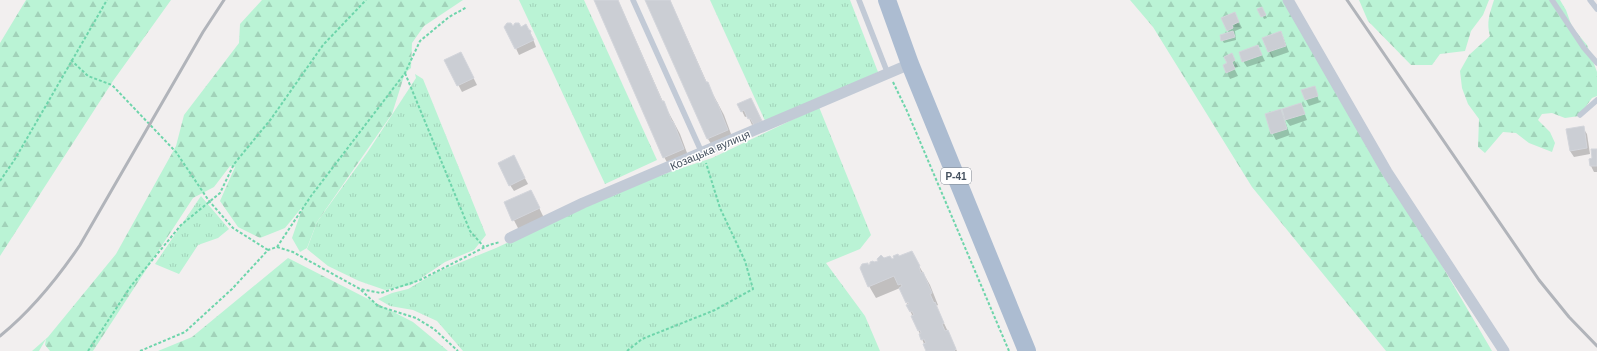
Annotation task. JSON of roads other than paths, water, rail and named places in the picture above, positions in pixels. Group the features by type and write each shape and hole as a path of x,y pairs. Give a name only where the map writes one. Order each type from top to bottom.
{"main road":[{"name":"Р-41","path":"887,0 910,64 1027,351"}],"street":[{"path":"1288,0 1387,172 1504,351"},
{"name":"Козацька вулиця","path":"510,238 583,203 910,64"}],"lane":[{"path":"633,0 703,153"},
{"path":"859,0 888,74"},
{"path":"1552,0 1584,48 1597,63"},
{"path":"1590,0 1597,8"},
{"path":"1580,115 1597,100"}],"railway":[{"path":"0,336 23,316 43,294 80,245 203,32 224,0"},
{"path":"1347,0 1539,280 1569,317 1597,346"}]}
